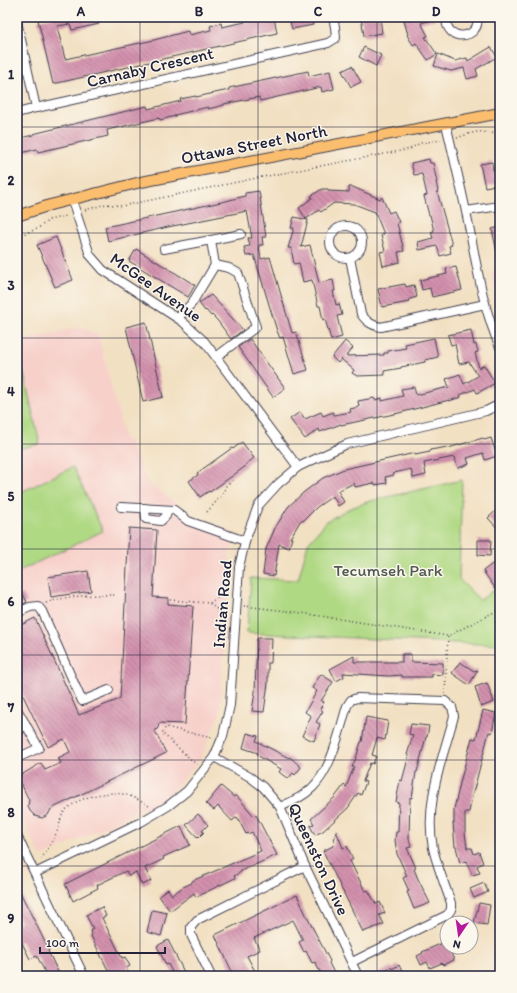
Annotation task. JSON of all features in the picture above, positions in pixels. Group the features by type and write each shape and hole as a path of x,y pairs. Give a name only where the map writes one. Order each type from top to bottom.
{"main road":[{"name":"Ottawa Street North","path":"17,216 140,182 500,113"}],"street":[{"name":"Carnaby Crescent","path":"36,108 328,43 336,38 336,27 333,17"},
{"path":"446,17 448,27 454,34 459,36 467,35 472,32 477,26 477,17"},
{"path":"17,21 36,108 17,113"},
{"path":"446,124 485,304 492,329 500,347"},
{"name":"McGee Avenue","path":"72,200 90,255 94,260 103,270 178,318 204,341 298,467"},
{"path":"466,211 500,206"},
{"path":"164,249 241,234"},
{"path":"178,318 192,303 215,265 210,240"},
{"path":"350,258 361,314 371,325 381,327 485,304"},
{"path":"215,265 229,268 238,273 256,327 216,357"},
{"name":"Indian Road","path":"35,873 141,822 168,806 187,790 214,757 223,736 230,705 238,567 245,541 258,506 278,484 298,467 347,444 486,411 500,404"},
{"path":"121,507 174,510 188,521 245,541"},
{"path":"145,508 146,519 161,521 166,516 167,510"},
{"path":"17,613 30,607 38,606 42,611 82,700 109,690"},
{"path":"280,807 300,798 312,788 323,775 330,760 347,706 351,700 358,698 445,701 452,707 454,716 433,792 431,815 433,848 451,903 451,910 447,915 352,962"},
{"path":"17,710 39,748 17,758"},
{"path":"17,734 25,723"},
{"name":"Queenston Drive","path":"214,757 250,777 263,787 280,807 305,866 358,976"},
{"path":"17,836 84,976"},
{"path":"211,976 191,935 191,927 197,920 305,866"}],"path":[{"path":"457,138 466,134 482,132 494,134 500,133"},
{"path":"85,210 106,204 122,206 252,179 410,149 420,143 441,140"},
{"path":"17,236 37,229 49,220 66,216"},
{"path":"207,512 222,495 226,486 234,480"},
{"path":"170,600 210,603 221,596 229,583"},
{"path":"38,606 60,598 115,595"},
{"path":"210,603 218,610 226,622"},
{"path":"236,605 295,612 448,636 500,609"},
{"path":"445,696 448,636"},
{"path":"197,765 162,733 166,727 212,738"},
{"path":"17,773 20,770"},
{"path":"41,859 51,845 63,813 79,801 99,794 116,793 130,796 149,806"}],"shaded area":[{"path":"500,271 500,311 491,273"},
{"path":"81,327 98,334 125,441 129,440 146,481 192,515 236,534 230,552 220,712 200,760 166,798 41,857 17,807 17,341"}],"green space":[{"path":"21,362 40,444 17,449 17,363"},
{"path":"73,467 103,531 17,572 17,494"},
{"name":"Tecumseh Park","path":"462,480 459,579 480,600 500,586 500,645 247,633 251,578 298,580 308,543 327,521 348,509 370,501"}],"building":[{"path":"53,17 97,17 99,24 72,30 70,24 57,26 65,59 154,40 188,31 189,35 211,30 210,26 221,23 222,27 245,22 245,20 255,17 255,20 274,17 277,33 53,84 38,20"},
{"path":"311,17 313,25 292,29 289,18"},
{"path":"361,17 380,17 382,33 364,36"},
{"path":"403,17 435,17 436,19 421,23 428,36 425,37 437,54 428,60 416,43 413,45 407,35"},
{"path":"364,47 381,55 376,66 359,57"},
{"path":"491,47 497,57 476,69 478,76 467,79 464,68 451,71 434,66 438,54 455,61 467,58 468,61"},
{"path":"352,66 361,82 351,87 342,71"},
{"path":"308,71 309,76 330,71 334,89 322,92 321,87 260,101 259,97 224,104 208,109 208,107 160,120 159,118 107,130 108,136 38,152 37,149 17,154 17,139 33,134 147,106 148,109 181,101 180,99 229,90 229,88"},
{"path":"429,159 430,163 433,163 437,182 437,191 452,245 449,246 451,253 440,256 437,246 419,250 418,242 433,238 431,232 434,231 424,196 427,195 422,174 414,175 411,163"},
{"path":"492,162 493,170 500,169 500,184 485,187 480,164"},
{"path":"349,187 353,187 380,199 382,197 389,213 394,211 399,222 397,223 404,251 398,252 400,262 383,266 380,252 385,251 381,235 384,234 375,212 354,204 334,203 321,212 319,210 306,219 299,208 312,198 311,196 322,189 328,189 328,191 349,192"},
{"path":"259,191 266,237 262,237 263,245 259,245 261,259 270,257 292,333 296,332 308,370 294,374 283,337 280,338 277,331 254,255 246,256 244,247 250,246 248,238 252,238 247,211 108,241 105,227 226,201 245,196 245,193"},
{"path":"294,217 308,220 301,247 310,245 319,283 333,280 335,291 333,291 336,305 339,304 342,315 337,316 342,337 331,340 325,319 323,320 320,306 318,306 312,280 303,282 299,263 294,264 291,248 288,248 294,228 291,228"},
{"path":"500,227 500,253 497,253 492,229"},
{"path":"56,237 73,280 55,287 37,245"},
{"path":"136,249 195,285 188,297 129,261"},
{"path":"456,267 462,290 432,297 430,288 422,290 420,280 447,274 446,269"},
{"path":"405,284 406,287 414,285 417,297 410,299 409,302 382,307 378,289"},
{"path":"211,295 243,330 231,339 217,320 206,310 205,311 199,303"},
{"path":"146,322 163,397 143,402 126,327"},
{"path":"471,330 474,345 476,344 478,352 475,353 479,368 484,365 495,383 477,393 475,389 460,395 461,397 449,401 399,413 341,424 320,432 319,429 305,439 290,419 300,412 305,419 321,412 323,416 333,412 334,415 351,412 350,409 359,407 358,401 382,398 382,401 403,396 401,389 414,387 416,395 449,387 446,379 460,374 464,384 478,376 469,362 459,364 455,344 451,345 448,335"},
{"path":"434,338 438,357 425,360 425,362 384,371 385,375 357,376 352,373 354,370 341,359 338,363 332,357 345,341 353,348 346,356 384,355 384,353 388,353 388,351 406,348 405,344"},
{"path":"250,339 285,388 273,397 238,347"},
{"path":"483,438 484,440 491,438 497,456 485,460 483,453 467,458 469,464 458,468 454,457 424,463 426,475 413,478 411,469 385,477 387,483 375,485 374,483 355,487 354,483 338,491 344,502 338,506 333,496 317,507 303,521 301,520 290,538 292,538 289,548 279,544 274,576 263,574 266,549 275,528 288,507 304,492 323,478 344,469 415,453 415,455 430,452 430,450 448,448"},
{"path":"242,442 254,458 245,465 246,466 210,492 209,491 200,497 189,481 198,475 197,473"},
{"path":"500,507 500,531 488,518"},
{"path":"129,528 157,530 153,597 168,598 168,604 193,606 185,724 159,723 158,728 155,731 166,753 51,809 48,815 42,818 35,816 30,811 28,806 29,800 18,777 41,763 45,770 61,763 58,758 70,752 64,739 48,747 17,683 17,627 35,618 79,715 120,699"},
{"path":"478,540 491,540 490,556 478,555"},
{"path":"495,562 500,569 500,584 495,588 483,571"},
{"path":"88,571 91,591 51,597 48,577"},
{"path":"23,594 27,602 17,607 17,596"},
{"path":"272,638 271,663 268,663 268,683 264,712 252,711 255,692 257,639"},
{"path":"402,654 411,654 411,662 443,663 443,675 432,674 432,677 402,677 402,675 389,676 343,673 344,677 336,681 330,669 354,656 354,662 402,662"},
{"path":"460,662 474,671 478,670 469,685 452,673"},
{"path":"321,674 333,682 321,701 324,702 320,709 323,711 316,722 320,724 314,741 302,736 311,716 305,712 317,691 312,688"},
{"path":"487,683 494,702 481,707 475,687"},
{"path":"483,710 496,713 492,733 489,732 469,812 465,812 467,848 472,848 474,854 479,852 483,863 477,866 480,873 472,875 466,861 460,863 455,847 453,823 454,809 461,779 472,738 476,739"},
{"path":"366,717 388,721 385,740 377,738 372,755 376,756 373,764 370,763 363,781 366,782 361,795 358,793 348,808 323,831 315,835 310,826 314,824 311,819 335,797 344,785 346,787 362,742"},
{"path":"411,724 429,726 416,772 412,798 410,797 409,839 411,847 407,848 416,868 414,869 418,879 430,903 414,909 407,892 409,891 403,878 407,876 397,854 395,840 396,832 398,832 399,803 396,802 400,780 402,781 413,735 409,734"},
{"path":"247,733 258,736 256,741 289,758 290,757 301,767 295,775 293,773 288,779 279,772 281,769 260,757 257,754 258,753 243,748"},
{"path":"221,786 234,797 236,795 254,816 256,815 277,855 241,871 234,876 235,878 196,897 194,893 170,911 159,896 168,889 172,895 183,887 192,883 192,881 261,851 252,832 246,834 237,817 232,821 218,806 214,810 206,804"},
{"path":"198,814 208,825 198,838 186,825"},
{"path":"181,826 190,845 163,857 164,859 145,868 151,881 142,885 136,872 129,876 126,871 97,885 98,888 73,901 65,884"},
{"path":"336,831 343,848 347,846 353,859 350,861 365,891 368,890 376,904 380,902 385,913 379,915 384,924 363,932 323,851 333,846"},
{"path":"484,883 488,892 474,898 470,889"},
{"path":"17,886 49,950 48,951 60,976 47,976 37,956 30,959 21,941 17,943 17,924 21,922 17,914"},
{"path":"297,895 330,961 329,963 334,973 331,974 332,976 322,976 315,962 312,963 306,951 304,952 299,942 303,940 293,920 254,938 260,950 247,956 256,973 250,976 234,976 215,935"},
{"path":"479,903 490,905 487,925 479,924 479,915 476,915"},
{"path":"102,907 106,916 102,918 122,958 125,957 130,966 126,968 130,976 111,976 91,936 90,931 93,929 86,915"},
{"path":"152,910 167,913 161,936 147,932"},
{"path":"168,940 186,976 174,976 168,964 166,965 157,946"},
{"path":"439,945 439,955 452,955 454,960 444,965 442,963 430,968 427,962 421,965 417,956 423,953 422,952"},
{"path":"399,965 404,976 373,976 391,967 392,969"}]}
